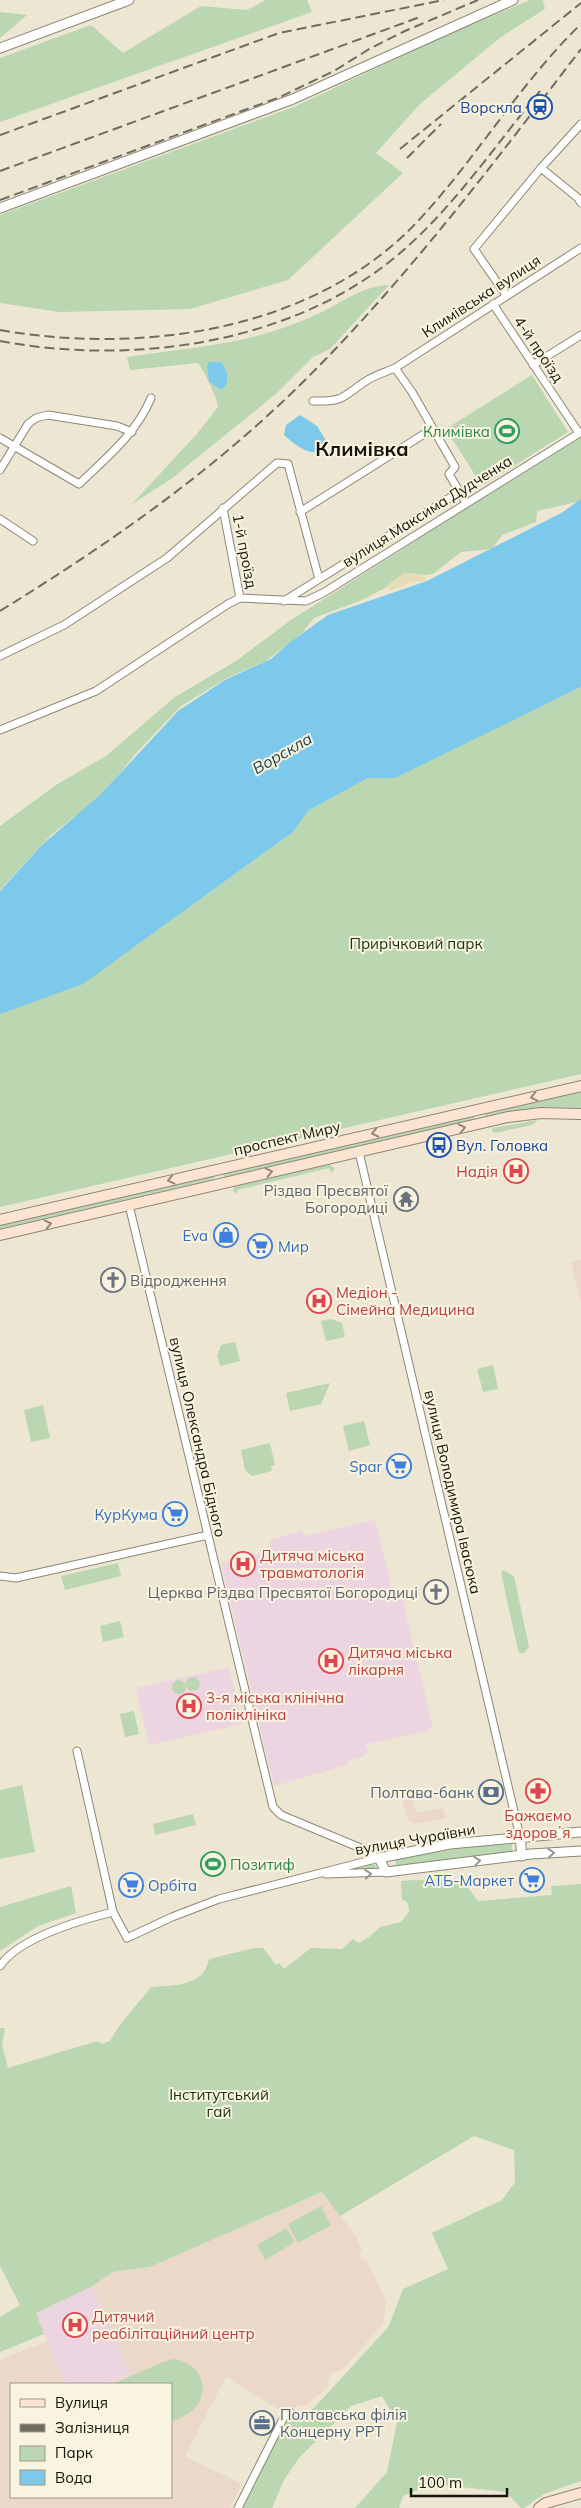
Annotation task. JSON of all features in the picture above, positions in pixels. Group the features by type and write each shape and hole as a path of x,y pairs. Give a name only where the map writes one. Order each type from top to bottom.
{"main road":[{"name":"проспект Миру","path":"0,1220 581,1086"},
{"path":"478,1110 481,1124"},
{"name":"проспект Миру","path":"0,1235 481,1124 541,1113 581,1114"},
{"path":"219,1170 222,1184"},
{"path":"539,2508 546,2503 581,2493"}],"street":[{"path":"0,48 129,0"},
{"path":"0,208 293,99 513,0"},
{"path":"506,295 474,249 541,168 581,124"},
{"path":"541,168 578,198 581,204"},
{"name":"Климівська вулиця","path":"313,401 333,401 345,398 368,380 396,368 581,248"},
{"name":"4-й проїзд","path":"493,304 580,433"},
{"path":"533,365 581,335"},
{"path":"396,368 455,467 448,474 466,503"},
{"path":"0,438 79,484 132,432 143,417 151,398"},
{"path":"0,470 28,424 36,418 48,415 118,426 132,432"},
{"path":"300,512 432,429"},
{"name":"вулиця Максима Дудченка","path":"240,598 284,601 306,600 323,593 580,433"},
{"path":"0,656 64,625 167,558 277,463 288,464 319,579"},
{"name":"вулиця Максима Дудченка","path":"284,601 459,492"},
{"name":"1-й проїзд","path":"223,508 240,598"},
{"path":"0,519 34,541"},
{"path":"0,730 96,691 240,598"},
{"name":"вулиця Володимира Івасюка","path":"359,1152 520,1838"},
{"name":"вулиця Олександра Бідного","path":"129,1205 273,1807 281,1815 363,1849 378,1858"},
{"path":"0,1576 16,1578 208,1535"},
{"path":"0,1966 25,1946 64,1926 113,1912 76,1751"},
{"name":"вулиця Чураївни","path":"113,1912 127,1938 172,1917 219,1899 378,1858 450,1844 581,1832"},
{"path":"520,1838 522,1856"},
{"name":"вулиця Чураївни","path":"315,1874 358,1875 581,1851"},
{"path":"378,1858 386,1872"},
{"path":"238,2508 285,2415 290,2412"}],"shaded area":[{"path":"581,1260 581,1303 571,1262"},
{"name":"Дитяча міська лікарня","path":"375,1520 393,1594 401,1593 433,1728 427,1729 428,1731 366,1744 368,1752 361,1757 350,1760 347,1765 274,1786 221,1563 270,1552 270,1540 302,1531 304,1536"},
{"name":"3-я міська клінічна поліклініка","path":"229,1667 242,1724 149,1745 136,1688"},
{"path":"413,1798 416,1813 443,1808 446,1818 414,1824 408,1820 402,1801"},
{"path":"323,2192 356,2237 362,2251 359,2254 361,2259 367,2260 386,2301 384,2323 342,2370 330,2374 327,2388 307,2404 281,2411 226,2377 185,2456 242,2484 230,2508 0,2508 0,2360 48,2341 65,2383 10,2383 10,2498 172,2498 172,2383 106,2383 130,2373 91,2287 113,2272 150,2267"},
{"name":"Дитячий реабілітаційний центр","path":"91,2287 130,2373 106,2383 65,2383 36,2313"}],"green space":[{"path":"266,0 307,0 312,12 0,122 0,58 91,25 123,53 201,6 247,10"},
{"path":"530,0 543,0 545,9 501,37 420,104 376,153 403,173 288,280 190,309 60,312 0,303 0,215 296,106 449,34"},
{"path":"0,12 27,15 0,38"},
{"path":"389,285 330,349 313,357 277,393 171,479 132,504 196,435 218,407 210,384 198,363 130,370 127,357 240,340 259,335 309,318 361,291"},
{"name":"Климівка","path":"532,375 568,432 482,486 453,440 451,440 446,429"},
{"path":"581,436 581,501 537,511 536,522 502,535 492,549 461,552 433,574 406,577 362,600 314,618 303,632 266,661 227,678 181,706 137,752 102,795 51,835 0,890 0,826 56,785 106,756 175,697 236,661 291,620"},
{"name":"Прирічковий парк","path":"581,687 581,1074 0,1207 0,1013 134,947 293,832 309,810 368,778 392,778"},
{"path":"581,1091 581,1108 545,1107 485,1118 485,1114"},
{"path":"475,1116 473,1121 224,1177 223,1173"},
{"path":"538,1120 532,1125 494,1133 492,1130 493,1128"},
{"path":"330,1164 335,1169 331,1173 329,1168 237,1190 238,1194 233,1191 234,1186"},
{"path":"215,1175 214,1179 0,1229 0,1225"},
{"path":"331,1319 342,1323 345,1337 326,1341 321,1321"},
{"path":"235,1342 240,1361 220,1366 217,1356 221,1345"},
{"path":"493,1365 498,1389 483,1392 477,1369"},
{"path":"330,1383 321,1404 290,1411 286,1393"},
{"path":"43,1405 50,1438 31,1442 24,1410"},
{"path":"364,1421 370,1445 349,1451 343,1426"},
{"path":"270,1443 275,1465 271,1466 272,1471 252,1476 245,1470 241,1450"},
{"path":"118,1563 121,1576 65,1590 61,1576"},
{"path":"503,1570 514,1576 529,1647 524,1653 520,1653 518,1650 501,1573"},
{"path":"120,1621 124,1637 103,1642 100,1626"},
{"path":"193,1677 198,1679 200,1684 198,1689 193,1691 188,1689 186,1684 188,1679"},
{"path":"179,1680 184,1682 186,1687 184,1692 179,1694 174,1692 172,1687 174,1682"},
{"path":"134,1711 139,1734 125,1737 120,1714"},
{"path":"22,1785 35,1852 0,1859 0,1790"},
{"path":"193,1814 196,1825 155,1835 153,1824"},
{"path":"512,1843 512,1853 396,1867 395,1858"},
{"path":"373,1863 376,1866 375,1869 346,1872 345,1869"},
{"name":"Інститутський гай","path":"401,1881 463,1881 478,1901 552,1895 551,1886 581,1884 581,2481 544,2494 524,2508 521,2508 506,2492 433,2484 403,2496 399,2508 355,2508 387,2472 397,2422 382,2396 351,2406 299,2458 284,2480 272,2508 241,2508 287,2420 313,2409 382,2334 389,2326 403,2289 448,2269 432,2233 502,2200 515,2182 514,2150 474,2136 340,2216 322,2192 150,2267 113,2272 91,2287 36,2313 44,2334 0,2352 0,2317 20,2305 0,2266 0,2028 5,2028 2,2045 8,2068 97,2041 102,2044 110,2041 124,2020 151,1987 178,1985 195,1980 206,1968 209,1959 254,1948 263,1948 276,1965 279,1963 284,1969 311,1948 342,1949 353,1939 358,1943 369,1937 380,1927 401,1922 409,1912 408,1903 402,1899"},
{"path":"71,1886 76,1913 38,1926 0,1951 0,1907"},
{"path":"321,2206 331,2225 298,2243 288,2224"},
{"path":"286,2228 295,2242 265,2260 257,2245"},
{"path":"173,2359 185,2362 197,2372 203,2388 200,2401 193,2410 172,2422 172,2383 115,2383"}],"sand":[{"path":"404,573 424,574 427,581 412,582 391,591 386,586"}],"water":[{"path":"209,362 221,362 223,365 227,378 224,388 220,389 209,382 207,366"},
{"path":"300,415 317,426 325,439 323,447 318,451 307,451 294,444 284,435 286,425"},
{"path":"581,499 581,687 395,778 368,778 309,810 293,832 83,984 0,1014 0,891 42,845 101,794 178,711 225,680 271,659 290,642 328,615 427,581 563,512"}],"railway":[{"path":"0,135 279,33 444,0"},
{"path":"0,200 280,97 334,71 371,48 405,31 478,0"},
{"path":"400,149 581,3"},
{"path":"0,171 420,17"},
{"path":"0,330 55,337 111,339 168,336 224,326 278,310 329,288 376,258 418,221 538,71 581,24"},
{"path":"0,611 120,533 196,477 303,382 378,303 413,262 482,178 581,49"},
{"path":"0,341 51,348 104,351 157,348 210,341 261,328 311,309 357,285 399,254 419,236 473,176 540,91"},
{"path":"407,158 441,124"}],"place":[{"name":"Ворскла","path":"540,107"},
{"name":"Климівка","path":"507,431"},
{"name":"Вул. Головка","path":"439,1145"},
{"name":"Надія","path":"516,1171"},
{"name":"Різдва Пресвятої Богородиці","path":"406,1199"},
{"name":"Eva","path":"226,1235"},
{"name":"Мир","path":"260,1246"},
{"name":"Відродження","path":"113,1280"},
{"name":"Медіон - Сімейна Медицина","path":"319,1301"},
{"name":"Spar","path":"399,1466"},
{"name":"КурКума","path":"175,1514"},
{"name":"Дитяча міська травматологія","path":"243,1564"},
{"name":"Церква Різдва Пресвятої Богородиці","path":"436,1592"},
{"name":"Дитяча міська лікарня","path":"331,1661"},
{"name":"3-я міська клінічна поліклініка","path":"189,1706"},
{"name":"Бажаємо здоровʼя","path":"538,1791"},
{"name":"Полтава-банк","path":"491,1792"},
{"name":"Позитиф","path":"213,1864"},
{"name":"АТБ-Маркет","path":"532,1880"},
{"name":"Орбіта","path":"131,1885"},
{"name":"Дитячий реабілітаційний центр","path":"75,2325"},
{"name":"Полтавська філія Концерну РРТ","path":"262,2423"}],"district":[{"name":"Климівка","path":"362,448"}]}
